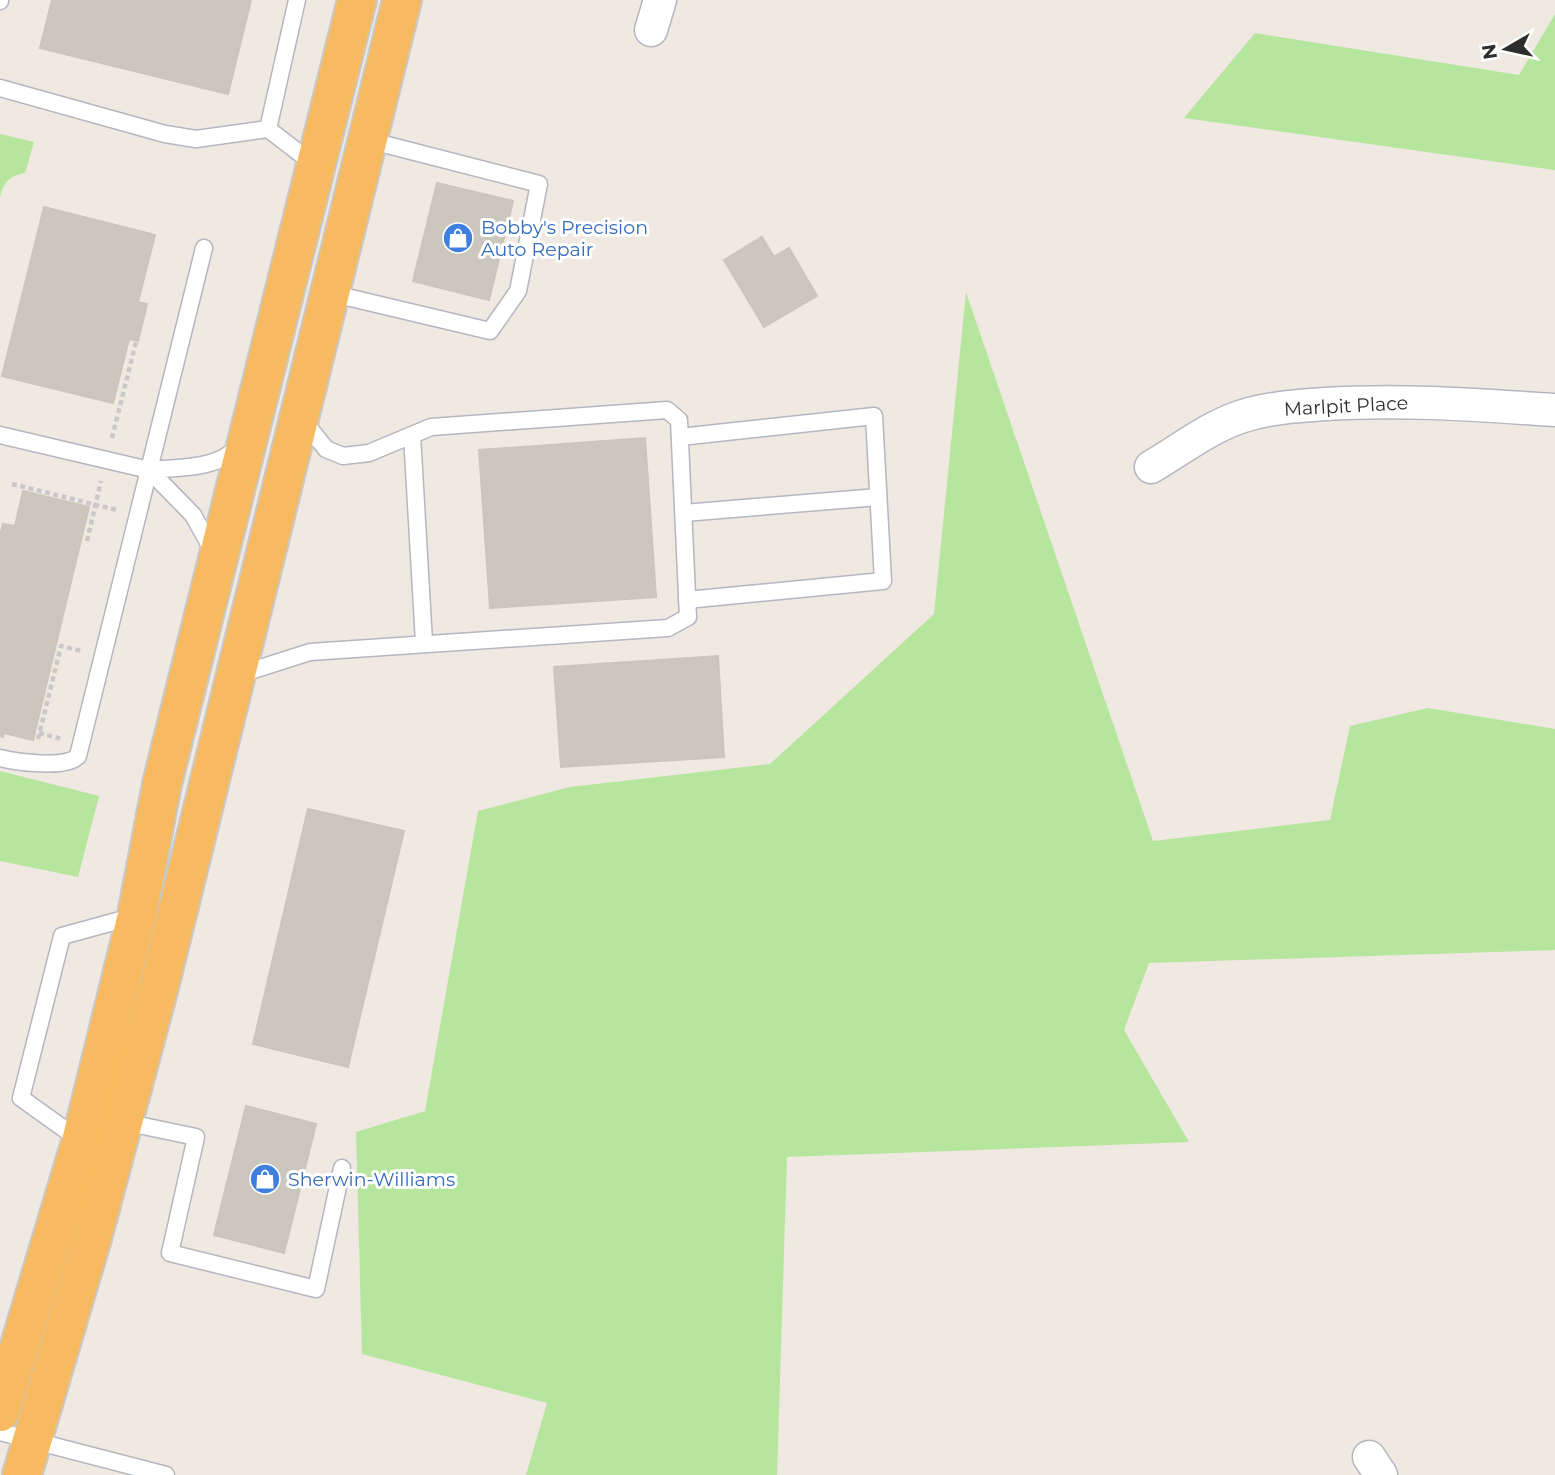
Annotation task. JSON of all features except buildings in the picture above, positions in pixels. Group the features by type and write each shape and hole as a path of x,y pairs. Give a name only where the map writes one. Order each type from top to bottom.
{"highway":[{"path":"0,1412 81,1142 137,915 162,784 357,0"},
{"path":"18,1450 124,1122 402,0"}],"street":[{"path":"651,30 660,0"},
{"name":"Marlpit Place","path":"1151,467 1219,426 1241,416 1286,407 1370,401 1459,403 1555,410"}],"lane":[{"path":"268,129 298,0"},
{"path":"0,88 165,134 196,139 268,129 315,165"},
{"path":"330,293 490,331 518,291 538,184 368,140"},
{"path":"0,758 25,764 45,761 64,764 75,760 80,751 204,248"},
{"path":"236,676 310,652 424,642 668,628 688,617 680,428 667,410 430,427 369,453 343,456 326,449 300,416"},
{"path":"680,428 874,416 883,581 687,600"},
{"path":"0,435 149,470 211,463 224,458 237,448 251,428"},
{"path":"412,435 424,642"},
{"path":"149,470 193,515 218,562"},
{"path":"684,513 878,497"},
{"path":"81,1142 21,1098 62,936 137,915"},
{"path":"124,1122 196,1137 170,1253 316,1289 342,1168"},
{"path":"18,1450 166,1475"}],"path":[{"path":"112,439 136,342"},
{"path":"87,541 102,479"},
{"path":"12,484 138,516"},
{"path":"38,739 61,646 103,656"}],"green space":[{"path":"1555,14 1555,170 1184,118 1255,33 1519,75"},
{"path":"0,134 34,142 25,173 8,180 0,197"},
{"path":"966,292 1153,841 1330,820 1350,726 1428,708 1555,729 1555,950 1149,963 1124,1030 1189,1142 787,1157 777,1475 526,1475 547,1403 362,1354 356,1132 425,1111 478,811 570,787 770,764 934,614"},
{"path":"0,771 99,796 78,877 0,861"}],"place":[{"name":"Bobby's Precision Auto Repair","path":"458,238"},
{"name":"Sherwin-Williams","path":"265,1179"}]}
